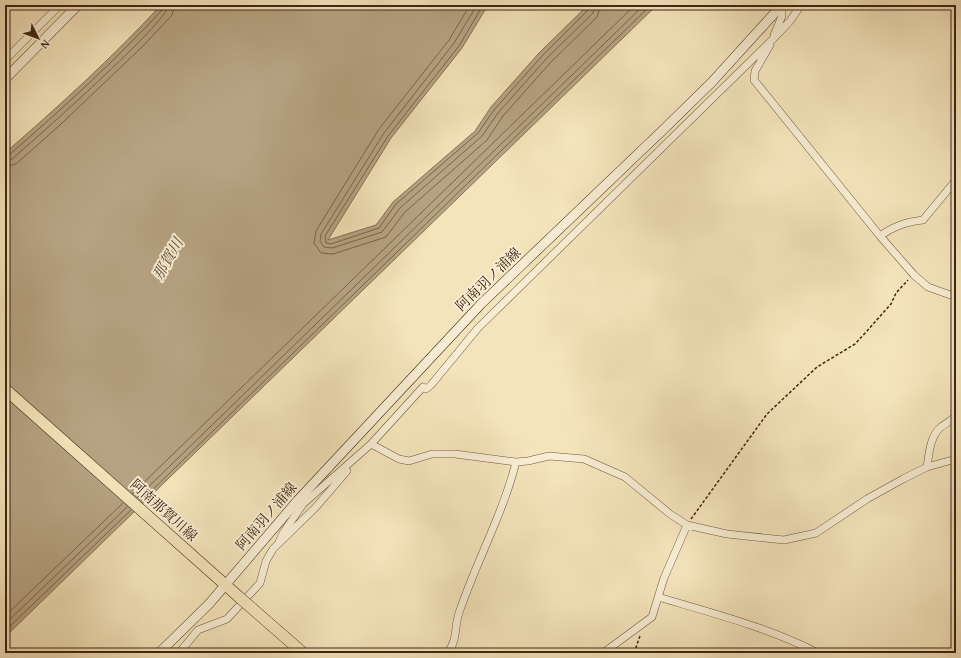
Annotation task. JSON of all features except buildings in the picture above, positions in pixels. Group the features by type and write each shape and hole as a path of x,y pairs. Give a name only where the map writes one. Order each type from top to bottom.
{"main road":[{"path":"5,79 78,5"},
{"name":"阿南羽ノ浦線","path":"159,653 223,582 300,502 481,304 712,82 782,5"},
{"name":"阿南那賀川線","path":"5,389 303,653"}],"street":[{"path":"5,60 60,5"},
{"path":"782,5 782,16 772,40 754,72 754,80 880,236 914,275 928,287 956,297"},
{"path":"179,653 198,630 227,619 260,583 266,562 278,544 315,508 423,387 426,389 431,385 478,328 772,40 790,21 801,5"},
{"path":"952,5 956,6"},
{"path":"880,236 893,227 907,222 923,220 956,180"},
{"path":"927,467 933,437 939,428 952,420 956,415"},
{"path":"371,444 399,458 409,461 432,454 455,454 516,462 549,456 584,459 625,477 670,514 687,525 727,534 784,540 798,539 816,533 867,499 927,467 956,459"},
{"path":"278,544 282,533 300,502 362,454"},
{"path":"447,653 452,648 457,633 458,615 478,560 509,490 516,462"},
{"path":"603,653 652,617 664,578 687,525"},
{"path":"658,597 752,624 796,642 818,653"}],"path":[{"path":"687,525 767,414 817,367 855,344 891,304 896,293 914,275"},
{"path":"634,653 643,624"}],"water":[{"name":"那賀川","path":"161,5 488,5 462,48 391,138 328,240 376,225 393,202 475,131 491,107 539,53 588,5 657,5 5,637 5,153 45,118 124,44"}]}
